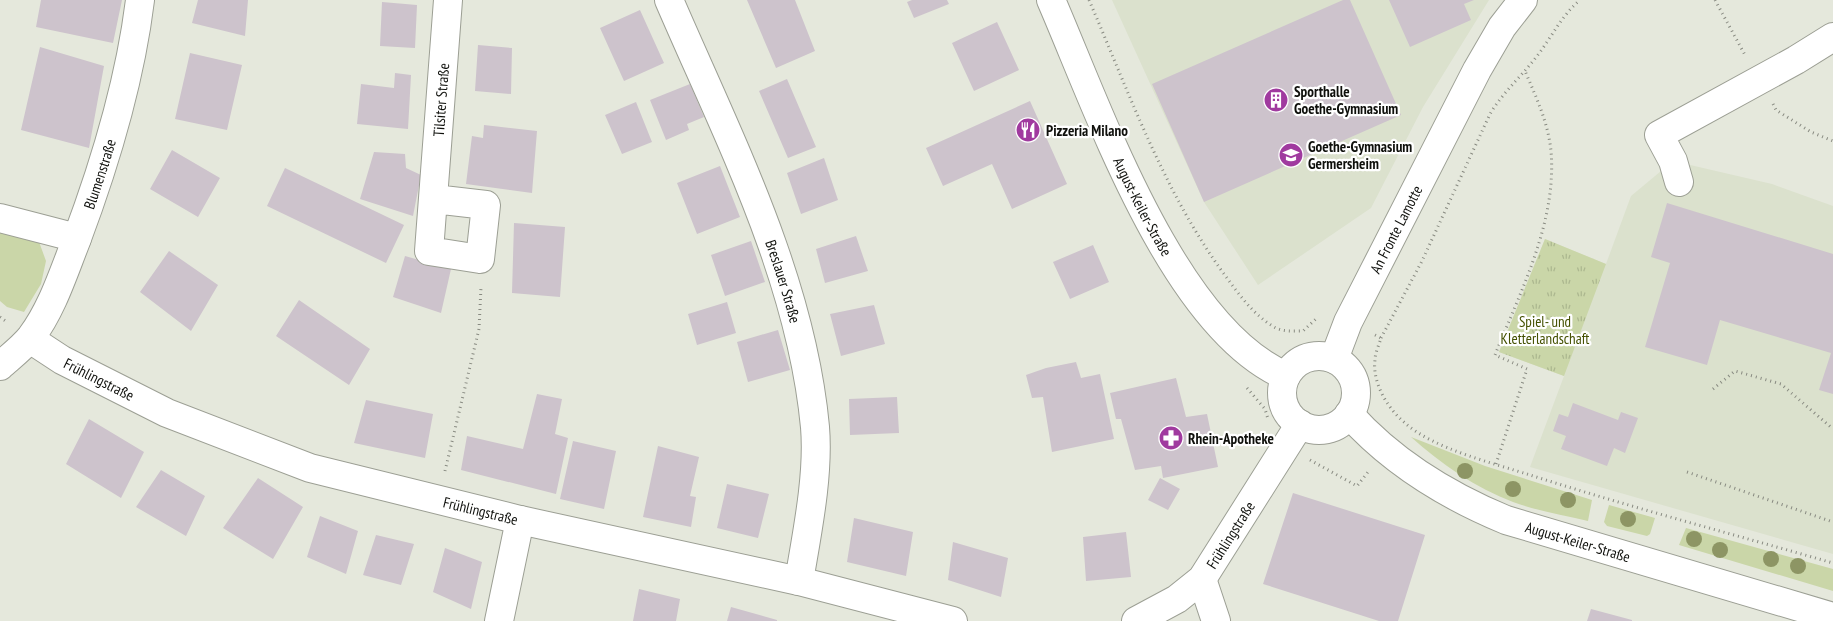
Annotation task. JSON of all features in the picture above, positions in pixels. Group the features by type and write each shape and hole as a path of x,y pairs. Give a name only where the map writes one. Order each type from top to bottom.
{"street":[{"name":"Blumenstraße","path":"0,366 30,339 44,318 92,199 134,48 140,0"},
{"name":"Tilsiter Straße","path":"448,0 430,251 480,259"},
{"name":"Breslauer Straße","path":"669,0 761,214 803,346 815,428 812,494 799,581"},
{"name":"August-Keiler-Straße","path":"1051,0 1134,191 1170,257 1200,302 1226,334 1255,358 1286,376"},
{"name":"An Fronte Lamotte","path":"1334,359 1348,322 1477,70 1502,27 1523,0"},
{"path":"1679,182 1673,161 1659,136 1796,60 1833,37"},
{"path":"434,199 486,205 480,259"},
{"path":"0,218 77,238"},
{"name":"Frühlingstraße","path":"30,339 62,360 167,413 310,468 520,520 799,581 953,621"},
{"path":"1323,356 1334,359 1350,373 1354,383 1354,404 1349,414 1342,422 1321,430 1300,424 1292,418 1284,403 1282,386 1286,376 1302,360 1323,356"},
{"name":"August-Keiler-Straße","path":"1349,414 1363,430 1425,478 1476,508 1506,520 1796,614 1833,617"},
{"name":"Frühlingstraße","path":"1136,621 1177,599 1202,580 1300,424"},
{"path":"499,621 520,520"},
{"path":"1202,580 1216,621"}],"path":[{"path":"1089,0 1154,152 1199,238 1240,297 1275,328 1288,332 1304,330 1322,310 1381,338"},
{"path":"1580,0 1553,30 1526,71 1499,98 1422,262 1381,338 1375,360 1376,372 1387,404 1413,430 1432,441 1496,464 1599,497 1833,563"},
{"path":"1496,464 1527,369 1495,355 1541,238 1550,191 1551,150 1543,112 1526,71"},
{"path":"1776,110 1811,132 1833,141"},
{"path":"440,500 451,442 479,329 480,259"},
{"path":"1713,389 1734,371 1781,384 1833,429"},
{"path":"1687,472 1832,522 1833,515"}],"shaded area":[{"name":"Goethe-Gymnasium Germersheim","path":"1112,0 1489,0 1423,107 1371,208 1258,285 1204,202"},
{"path":"1673,161 1772,184 1833,206 1833,554 1530,467 1564,376 1499,352 1545,239 1606,264 1631,196"}],"green space":[{"path":"0,228 38,239 46,261 41,284 24,312 7,307 0,301"},
{"name":"Spiel- und Kletterlandschaft","path":"1545,239 1606,264 1564,376 1499,352"},
{"path":"1411,437 1485,466 1592,500 1588,521 1531,508 1486,490 1434,457"},
{"path":"1609,505 1655,518 1650,534 1647,536 1607,526 1604,522"},
{"path":"1686,528 1833,569 1833,591 1679,545"}],"building":[{"path":"41,0 122,0 113,43 36,27"},
{"path":"198,0 248,0 245,36 192,23"},
{"path":"747,0 795,0 815,51 776,68"},
{"path":"912,0 947,0 949,4 914,18 907,2"},
{"name":"Sporthalle Goethe-Gymnasium","path":"1343,0 1350,0 1401,115 1204,202 1152,84"},
{"path":"1389,0 1474,0 1464,4 1471,20 1410,47"},
{"path":"382,2 417,5 415,48 380,46"},
{"path":"640,10 664,63 624,81 600,28"},
{"path":"997,22 1019,70 974,91 952,43"},
{"path":"478,45 512,48 511,94 475,91"},
{"path":"40,47 104,66 89,148 21,130"},
{"path":"190,53 242,65 227,130 175,119"},
{"path":"395,73 411,75 408,129 357,124 361,84 394,88"},
{"path":"787,79 816,147 788,158 759,91"},
{"path":"690,84 704,117 687,124 689,130 666,140 650,100"},
{"path":"1030,101 1067,184 1012,209 992,164 943,186 926,148"},
{"path":"636,102 652,142 622,154 605,115"},
{"path":"484,125 537,131 532,193 466,184 472,136 483,138"},
{"path":"172,150 220,178 198,217 150,189"},
{"path":"374,152 405,154 406,168 421,175 413,216 360,199"},
{"path":"824,158 838,200 801,214 787,173"},
{"path":"720,166 740,217 697,234 677,183"},
{"path":"285,168 404,225 386,263 267,206"},
{"path":"1667,203 1833,254 1833,394 1819,390 1831,353 1720,320 1707,365 1645,347 1670,263 1651,257"},
{"path":"514,223 565,227 560,297 512,293"},
{"path":"856,236 868,271 825,283 816,249"},
{"path":"751,241 765,282 725,296 711,255"},
{"path":"1093,245 1109,282 1070,299 1053,262"},
{"path":"169,251 218,285 191,331 140,292"},
{"path":"405,256 451,269 441,313 393,297"},
{"path":"299,300 370,349 349,385 276,336"},
{"path":"727,302 736,333 697,345 688,314"},
{"path":"874,305 885,344 841,356 830,314"},
{"path":"778,330 790,370 748,382 737,342"},
{"path":"1076,362 1081,378 1100,374 1114,439 1052,452 1043,397 1032,398 1026,375 1046,368"},
{"path":"1176,378 1186,417 1207,414 1218,467 1163,478 1161,466 1135,470 1121,419 1116,419 1110,393"},
{"path":"537,394 562,399 555,434 568,438 556,494 461,470 467,436 523,449"},
{"path":"897,397 899,433 850,435 849,399"},
{"path":"366,400 433,414 425,458 354,443"},
{"path":"1573,403 1618,420 1621,412 1638,418 1625,453 1614,448 1607,466 1561,449 1566,436 1553,431 1559,414 1568,417"},
{"path":"89,419 144,452 121,498 66,464"},
{"path":"573,441 616,451 604,509 560,499"},
{"path":"658,446 699,457 690,496 696,497 691,527 643,517"},
{"path":"161,470 205,496 186,536 136,507"},
{"path":"258,478 303,507 273,559 223,528"},
{"path":"1160,478 1180,489 1168,510 1148,500"},
{"path":"727,484 769,494 758,538 717,528"},
{"path":"1293,493 1425,535 1398,621 1379,621 1263,584"},
{"path":"320,516 358,531 346,574 307,557"},
{"path":"854,518 913,532 906,576 847,562"},
{"path":"1126,532 1131,577 1086,581 1083,537"},
{"path":"376,535 414,544 401,585 363,575"},
{"path":"953,542 1008,558 1001,597 948,580"},
{"path":"445,548 482,562 471,609 433,592"},
{"path":"639,589 680,599 676,621 633,621"},
{"path":"731,607 777,620 777,621 727,621"},
{"path":"1591,609 1632,620 1632,621 1587,621"}],"place":[{"name":"Sporthalle Goethe-Gymnasium","path":"1276,100"},
{"name":"Pizzeria Milano","path":"1028,130"},
{"name":"Goethe-Gymnasium Germersheim","path":"1291,155"},
{"name":"Rhein-Apotheke","path":"1171,438"}]}
